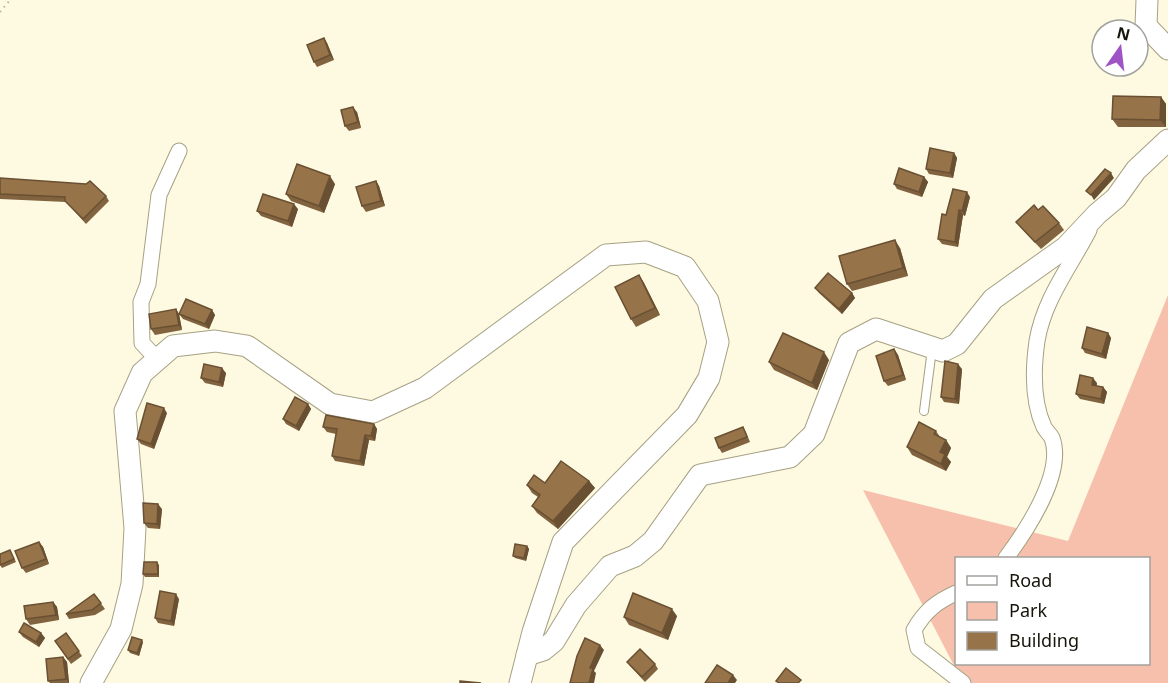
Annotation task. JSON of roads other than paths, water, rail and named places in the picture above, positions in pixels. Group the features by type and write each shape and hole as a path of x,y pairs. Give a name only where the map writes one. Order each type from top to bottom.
{"main road":[{"path":"1147,0 1146,26 1168,49"},
{"path":"527,656 543,650 554,640 576,605 610,566 635,556 653,541 700,475 790,457 814,434 849,343 876,329 943,351 957,344 993,299 1066,247 1097,214 1116,198 1136,170 1168,140"},
{"path":"91,683 121,629 132,584 135,528 125,411 142,373 173,346 214,341 247,346 330,404 373,412 425,388 606,255 646,252 685,267 708,301 718,342 709,378 687,415 562,542 520,683"}],"street":[{"path":"157,359 142,343 141,303 148,284 159,195 179,151"},
{"path":"1007,557 1040,504 1054,461 1052,439 1044,427 1034,390 1037,342 1043,316 1054,290 1097,214"},
{"path":"955,594 924,612 914,630 918,648 963,683"}],"lane":[{"path":"924,411 932,347"}]}
